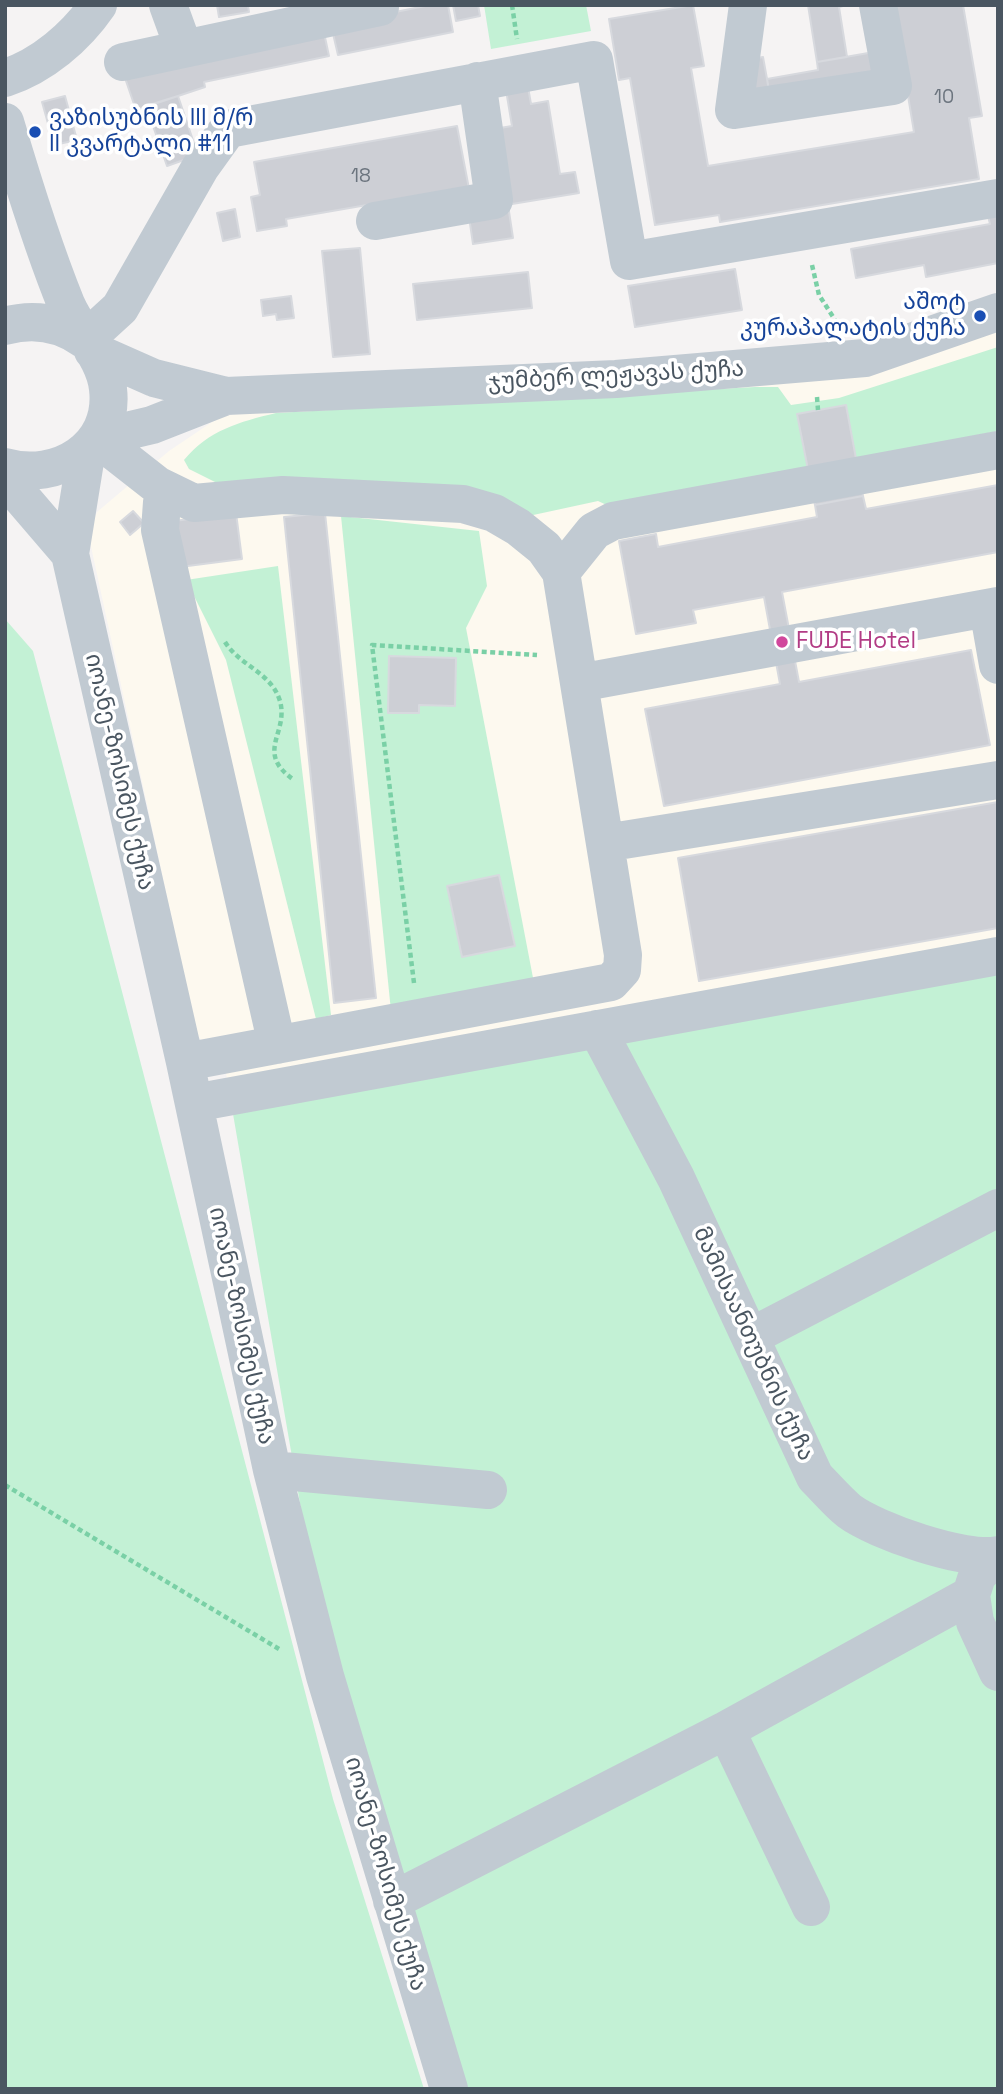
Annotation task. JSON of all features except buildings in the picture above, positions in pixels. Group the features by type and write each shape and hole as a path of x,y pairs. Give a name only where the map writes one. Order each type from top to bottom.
{"street":[{"path":"5,78 21,73 49,56 98,5"},
{"path":"168,5 184,49"},
{"path":"748,5 734,110 893,86 878,5"},
{"path":"123,62 380,7"},
{"path":"5,122 53,271 89,346 120,307 200,168 228,129 594,61 629,261 998,198"},
{"path":"374,221 494,200 477,81"},
{"name":"ჯუმბერ ლეჟავას ქუჩა","path":"5,326 31,321 56,324 89,346 165,382 226,396 616,379 865,358 998,312"},
{"name":"იოანე-ზოსიმეს ქუჩა","path":"89,346 108,387 107,413 92,443 70,554 186,1062 272,1470 325,1676 449,2089"},
{"name":"ჯუმბერ ლეჟავას ქუჩა","path":"5,467 26,472 46,471 66,465 92,443 152,425 226,396"},
{"path":"92,443 167,491 194,503 283,495 463,504 494,513 518,527 544,548 561,572 623,955 622,970 611,982 186,1062"},
{"path":"561,572 594,531 613,521 998,450"},
{"name":"იოანე-ზოსიმეს ქუჩა","path":"5,478 70,554"},
{"path":"167,491 162,502 160,530 277,1045"},
{"path":"577,670 993,607 998,665"},
{"path":"605,843 998,780"},
{"path":"194,1103 998,956"},
{"name":"მამისაანთუბნის ქუჩა","path":"597,1029 676,1178 815,1477 850,1511 893,1533 940,1549 996,1556"},
{"path":"750,1337 998,1208"},
{"path":"272,1470 488,1490"},
{"path":"996,1556 977,1576 971,1595 975,1622 998,1672"},
{"path":"392,1901 726,1730 971,1595"},
{"path":"726,1730 811,1907"}],"path":[{"path":"804,231 819,295 839,327"},
{"path":"220,633 237,658 275,687 281,709 274,755 277,766 294,780"},
{"path":"418,1018 372,645 577,670"},
{"path":"5,1485 325,1676"}],"shaded area":[{"path":"998,327 998,950 227,1079 221,1045 204,1043 197,1035 90,542 89,531 97,512 169,451 218,418 261,407"}],"green space":[{"path":"484,5 586,5 591,31 491,49"},
{"path":"998,347 998,431 611,507 598,501 524,517 219,484 189,469 184,460 214,434 276,413 755,387 778,387 791,405 839,398"},
{"path":"341,516 479,531 487,586 466,628 534,983 391,1011"},
{"path":"278,566 331,1015 316,1019 226,660 186,580"},
{"path":"5,619 33,651 333,1799 424,2089 5,2089"},
{"path":"998,950 998,2089 464,2089 357,1728 302,1515 227,1079"}],"place":[{"name":"ვაზისუბნის III მ/რ II კვარტალი #11","path":"35,132"},
{"name":"აშოტ კურაპალატის ქუჩა","path":"980,316"},
{"name":"FUDE Hotel","path":"782,642"}]}
